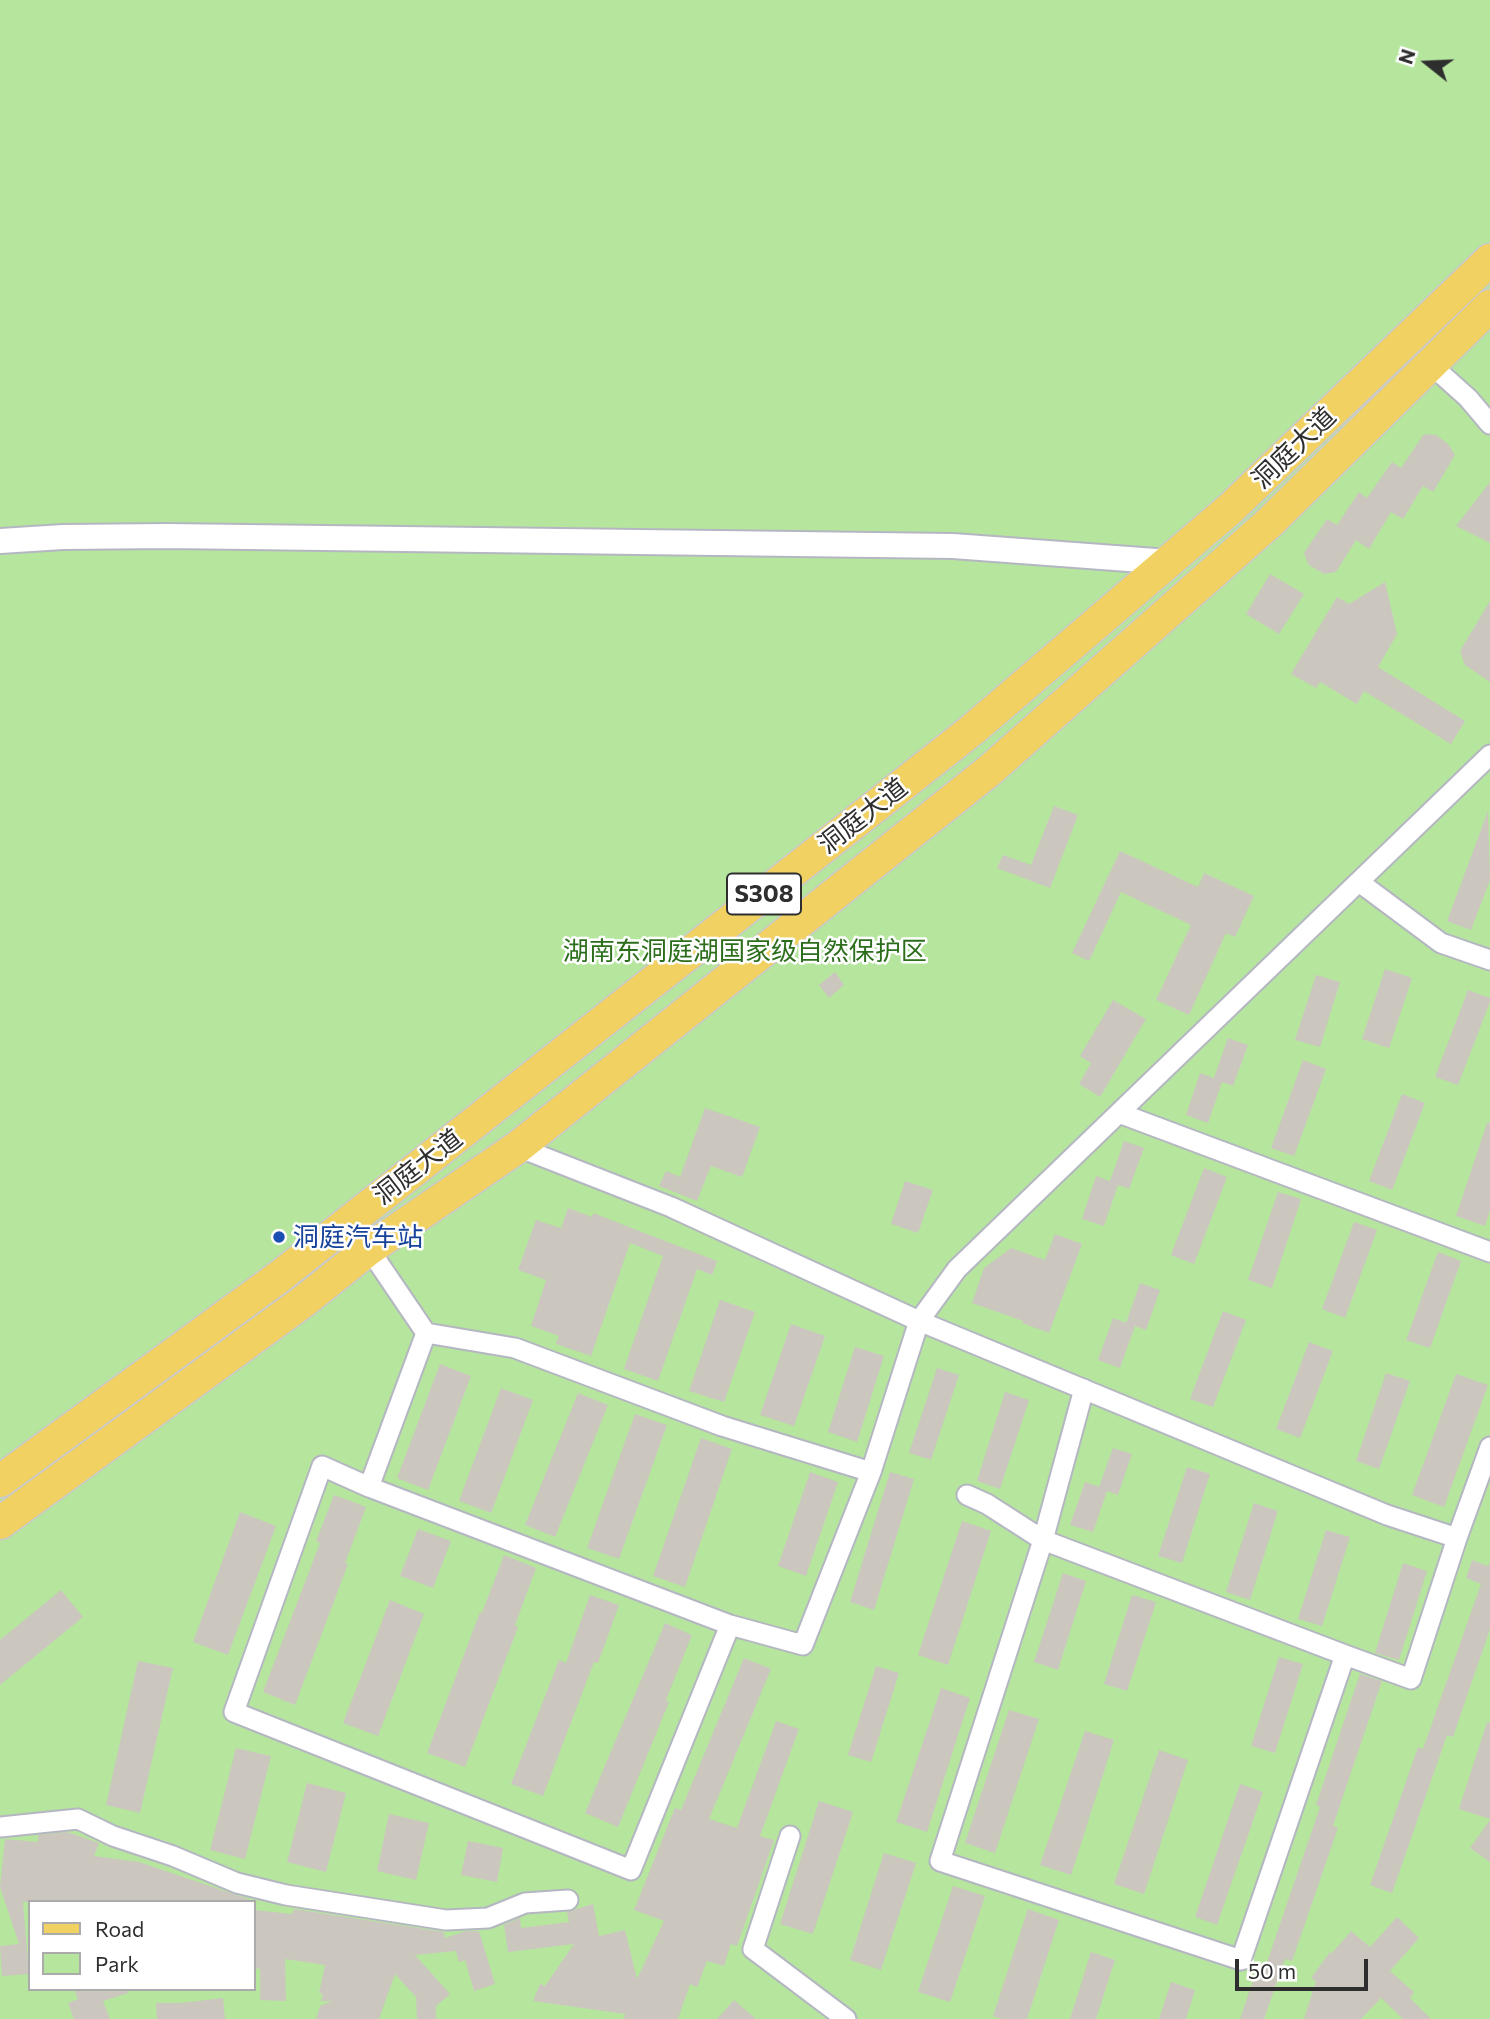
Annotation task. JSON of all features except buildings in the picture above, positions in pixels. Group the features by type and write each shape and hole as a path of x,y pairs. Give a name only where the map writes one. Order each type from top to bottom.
{"main road":[{"name":"洞庭大道","path":"0,1481 279,1277 972,730 1231,508 1490,260"},
{"name":"洞庭大道","path":"0,1523 304,1301 369,1249 518,1147 990,770 1269,523 1490,306"}],"street":[{"path":"1430,364 1468,398 1490,424"},
{"path":"0,541 63,537 167,536 953,546 1169,562"},
{"path":"730,1625 631,1870 234,1712 322,1466 369,1487 730,1625 803,1645 871,1472 919,1321 957,1269 1490,755"},
{"path":"1359,882 1441,943 1490,960"},
{"path":"1119,1114 1490,1252"},
{"path":"518,1147 671,1207 919,1321 1387,1515 1457,1538"},
{"path":"369,1249 426,1333 515,1348 722,1426 871,1472"},
{"path":"369,1487 426,1333"},
{"path":"1084,1388 1043,1540 940,1861 1241,1960 1345,1655"},
{"path":"967,1495 987,1504 1043,1540 1412,1679 1457,1538 1490,1447"},
{"path":"0,1827 78,1819 113,1836 173,1856 237,1883 298,1898 446,1920 488,1918 525,1903 568,1900"},
{"path":"790,1836 753,1949 834,2016"}],"green space":[{"name":"湖南东洞庭湖国家级自然保护区","path":"0,0 1490,0 1490,2019 0,2019"}],"place":[{"name":"洞庭汽车站","path":"279,1237"}]}
